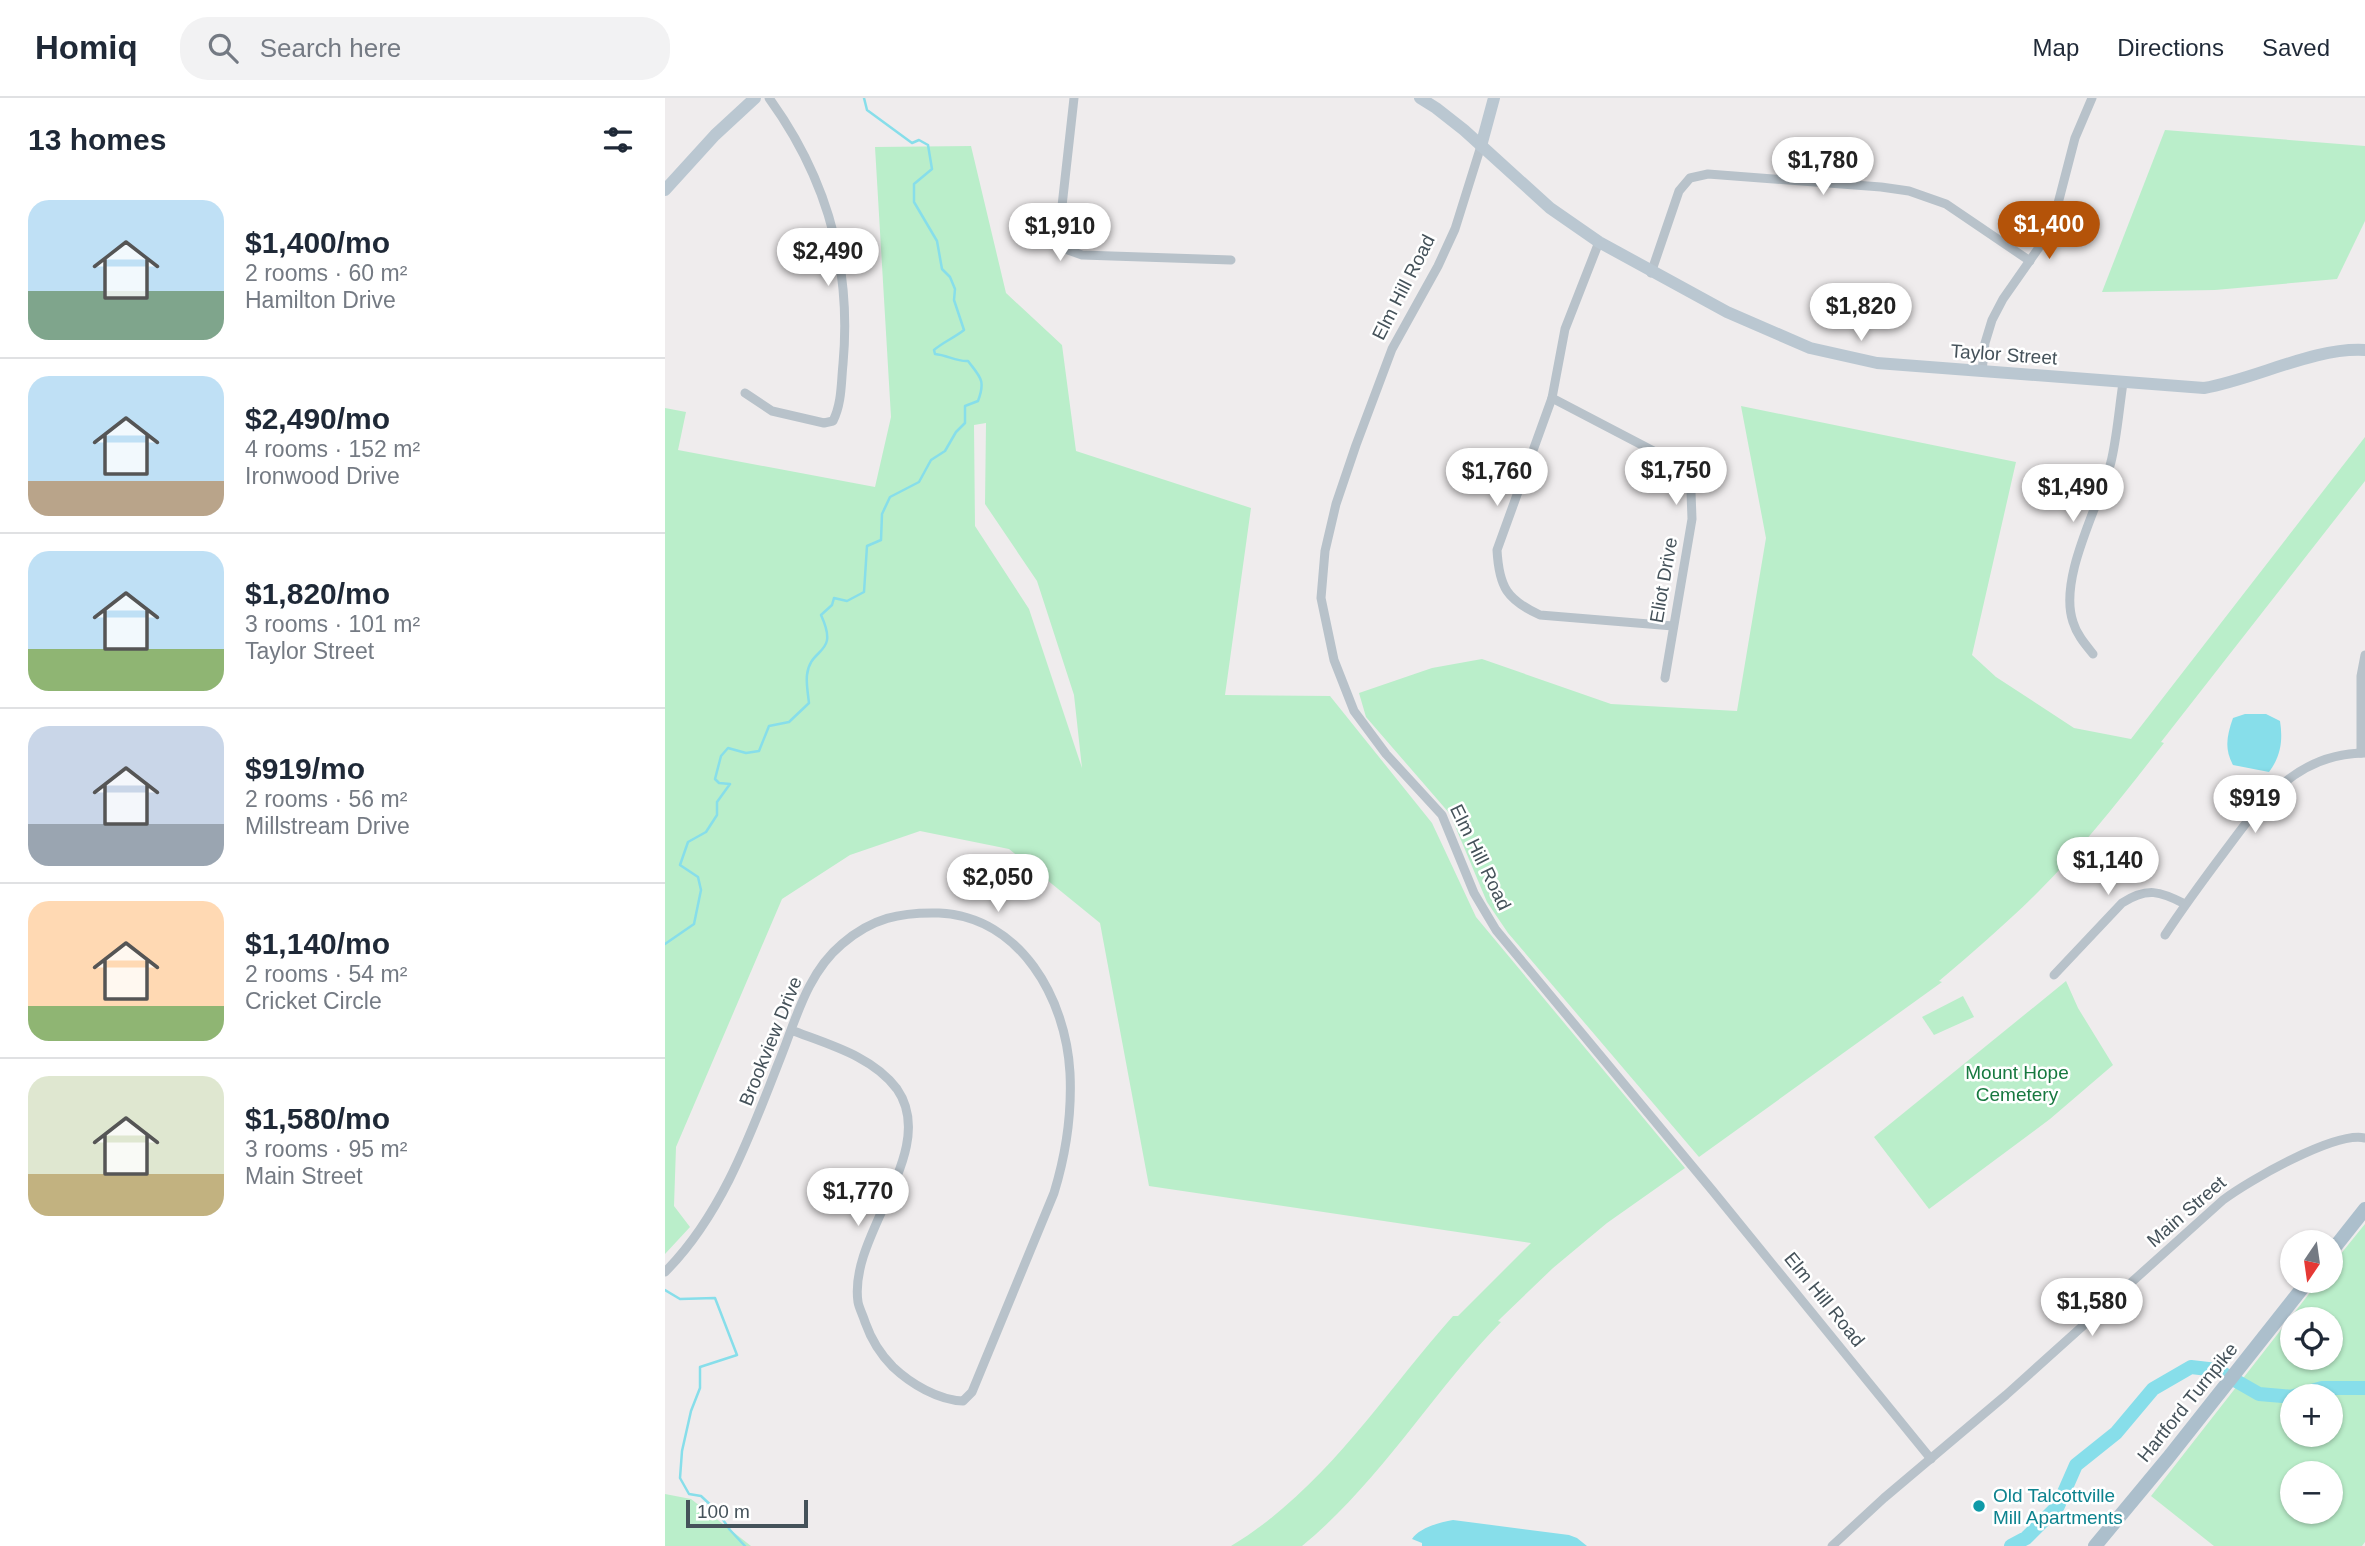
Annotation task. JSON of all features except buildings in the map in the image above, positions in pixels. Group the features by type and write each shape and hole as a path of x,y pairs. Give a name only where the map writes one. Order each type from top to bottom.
{"main road":[{"path":"2343,1237 2365,1209"},
{"name":"Hartford Turnpike","path":"2095,1546 2299,1293"}],"street":[{"path":"745,393 772,411 824,424 834,421 839,410 845,337 842,272 819,185 811,165 790,126 769,98"},
{"path":"1074,98 1059,233 1068,250 1082,256 1231,260"},
{"name":"Taylor Street","path":"1420,98 1481,146 1535,196 1599,242 1651,273 1727,312 1809,348 1877,363 2204,388 2331,352 2365,350"},
{"name":"Elm Hill Road","path":"1494,98 1455,229 1388,359 1336,504 1325,551 1321,598 1334,660 1354,711 1368,732 1442,815 1474,893 1496,930 1699,1173 1931,1459"},
{"path":"1982,371 1985,343 1992,320 2003,299 2047,236 2075,138 2092,98"},
{"path":"665,190 749,100"},
{"path":"1651,273 1679,191 1690,178 1708,174 1909,191 1946,204 2030,261"},
{"path":"1599,242 1565,329 1552,398 1497,550 1499,574 1506,591 1520,606 1540,615 1673,626"},
{"path":"2093,654 2080,639 2072,621 2072,592 2080,547 2111,463 2123,383"},
{"name":"Eliot Drive","path":"1552,398 1663,456 1679,471 1691,492 1692,519 1665,678"},
{"path":"2165,935 2185,904 2264,800 2287,779 2309,766 2334,757 2363,753 2361,676 2365,655"},
{"path":"2054,975 2122,903 2136,895 2152,891 2185,904"},
{"name":"Brookview Drive","path":"665,1272 678,1258 728,1182 756,1120 791,1030 806,992 839,946 861,929 887,918 913,912 947,914 974,920 994,928 1019,947 1049,989 1065,1042 1070,1071 1068,1135 1063,1166 1044,1219 972,1392 963,1401 930,1392 902,1376 881,1356 858,1301 859,1271 909,1136 907,1113 897,1090 877,1068 851,1054 791,1030"},
{"name":"Main Street","path":"1832,1546 2231,1194 2246,1183 2292,1160 2344,1139 2365,1138"}],"green space":[{"path":"2165,130 2365,146 2365,221 2337,279 2215,290 2102,292"},
{"path":"971,146 1006,293 1062,345 1076,451 1251,508 1225,695 1330,696 1432,823 1476,917 1685,1168 1607,1223 1553,1268 1502,1317 1498,1321 1501,1322 1451,1378 1381,1466 1330,1521 1302,1546 1231,1546 1295,1498 1323,1470 1453,1316 1458,1316 1531,1243 1149,1186 1100,923 1009,849 920,831 850,855 782,899 676,1147 674,1206 690,1227 665,1254 665,408 686,412 678,450 875,487 891,417 875,147","holes":["986,423 985,504 1037,581 1074,695 1082,768 1029,609 975,526 974,425"]},
{"path":"1741,406 2016,462 1972,655 1996,677 2074,728 2131,739 2365,437 2365,481 2161,742 2164,743 2056,874 1939,981 1942,982 1699,1157 1508,933 1487,902 1450,814 1366,717 1359,693 1432,668 1482,659 1611,704 1737,711 1766,538"},
{"name":"Mount Hope Cemetery","path":"2066,981 2078,1008 2113,1065 2050,1119 1929,1209 1874,1137"},
{"path":"1963,996 1974,1017 1934,1035 1922,1017"},
{"path":"2365,1224 2365,1542 2362,1546 2214,1546 2151,1496 2280,1331 2280,1370 2343,1370 2343,1307 2299,1307 2310,1293 2343,1293 2343,1251"},
{"path":"665,1494 691,1499 751,1546 665,1546"}],"water":[{"path":"2245,714 2266,714 2280,721 2280,748 2269,772 2233,765 2230,759 2227,742 2233,718"},
{"path":"1453,1520 1569,1535 1587,1546 1422,1546 1422,1543 1412,1539 1425,1529"}],"waterway":[{"path":"665,944 694,924 701,890 698,877 680,865 688,842 706,832 717,815 717,802 730,784 719,783 715,779 721,756 728,748 746,753 759,751 769,726 789,722 809,703 809,666 826,644 827,638 821,615 832,605 834,598 847,601 864,592 867,546 881,540 882,514 890,497 919,482 931,460 945,451 965,423 965,406 978,401 980,394 981,379 968,361 935,354 934,350 964,330 954,300 955,289 950,277 942,269 937,241 914,202 914,184 932,169 928,145 919,140 912,143 867,110 864,98"},
{"path":"665,1290 680,1299 715,1298 737,1355 700,1367 700,1388 691,1411 682,1451 680,1478 689,1494 701,1496 717,1511 745,1546"},
{"path":"2011,1546 2026,1538 2058,1506 2076,1465 2116,1433 2153,1389 2191,1367 2217,1370 2259,1394 2280,1396"},
{"path":"2343,1388 2365,1388"}],"place":[{"name":"Old Talcottville Mill Apartments","path":"1979,1506"}]}
